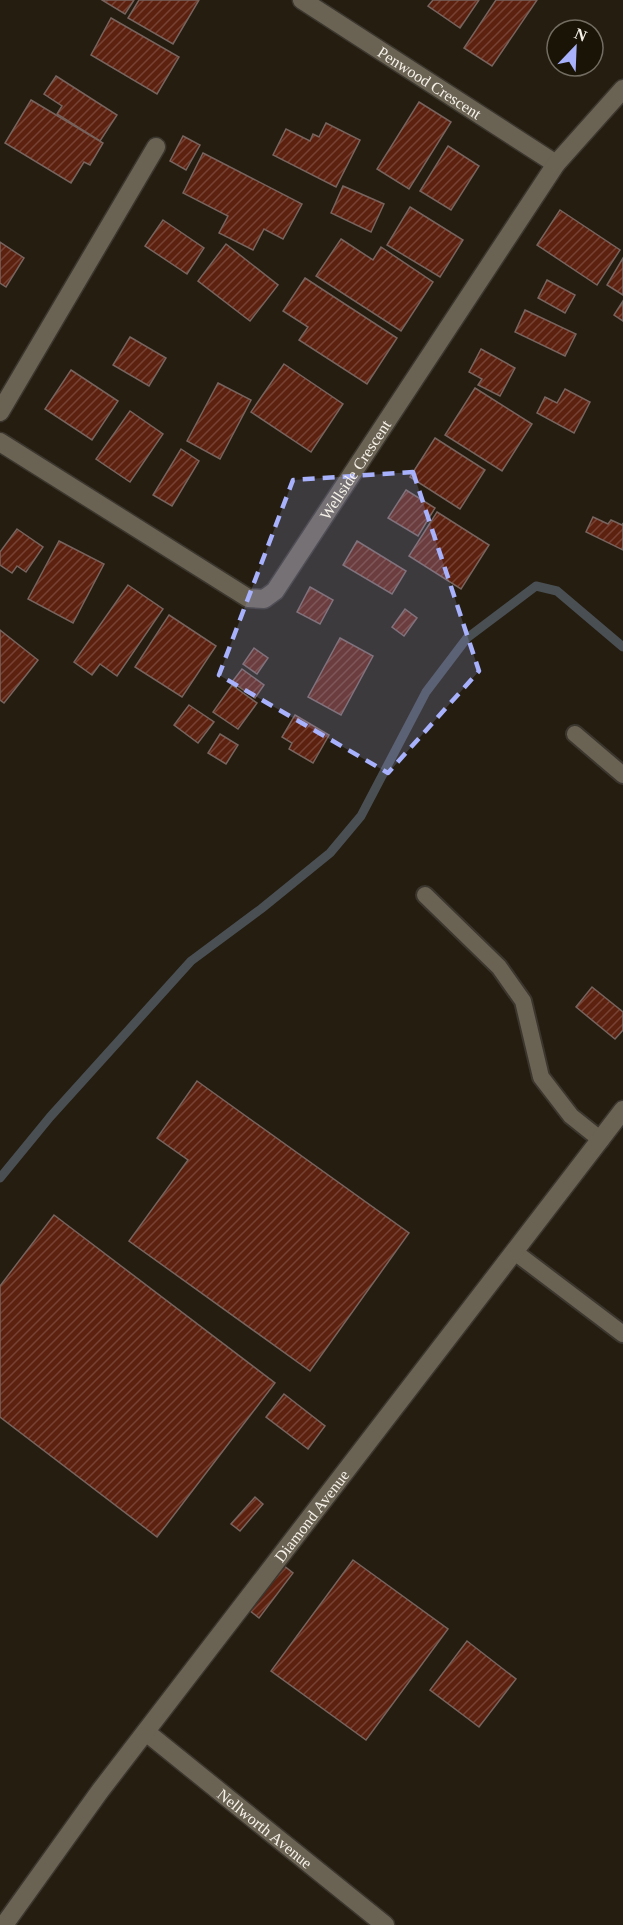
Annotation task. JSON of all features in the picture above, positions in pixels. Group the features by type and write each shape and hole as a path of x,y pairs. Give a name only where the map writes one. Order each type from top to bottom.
{"street":[{"name":"Penwood Crescent","path":"302,0 556,164"},
{"name":"Wellside Crescent","path":"0,442 248,598 264,599 275,591 556,164 623,89"},
{"path":"0,412 156,147"},
{"name":"Diamond Avenue","path":"4,1925 146,1732 516,1253 623,1110"},
{"name":"Nellworth Avenue","path":"146,1732 385,1925"}],"lane":[{"path":"575,734 623,775"},
{"path":"424,895 499,967 523,1001 541,1077 571,1116 601,1140"},
{"path":"516,1253 623,1334"}],"highlighted area":[{"path":"413,472 479,671 388,773 219,675 293,480"}],"building":[{"path":"102,0 134,0 125,14"},
{"path":"139,0 199,0 173,44 128,18"},
{"path":"433,0 479,0 460,28 428,6"},
{"path":"496,0 537,0 492,66 464,48"},
{"path":"111,18 179,57 157,94 91,55"},
{"path":"56,76 117,115 100,141 57,114 62,106 44,94"},
{"path":"31,100 103,143 90,165 84,162 71,183 5,143"},
{"path":"419,102 451,122 409,189 377,169"},
{"path":"326,123 360,140 336,187 273,155 286,129 310,141 313,134 319,137"},
{"path":"183,136 200,145 186,170 170,161"},
{"path":"448,146 479,166 451,210 420,191"},
{"path":"203,153 302,204 283,239 264,229 253,250 219,233 228,216 183,193"},
{"path":"343,186 384,204 371,232 331,213"},
{"path":"410,207 463,240 440,277 387,245"},
{"path":"560,210 620,250 597,285 537,245"},
{"path":"163,220 204,248 187,274 145,246"},
{"path":"341,239 373,260 381,247 433,282 401,331 316,276"},
{"path":"0,242 24,258 6,287 0,283"},
{"path":"226,244 278,285 250,321 198,281"},
{"path":"623,258 623,295 607,285"},
{"path":"305,278 397,338 367,384 299,340 308,327 283,311"},
{"path":"547,280 575,295 565,313 538,298"},
{"path":"623,301 623,321 614,315"},
{"path":"525,310 576,334 565,356 515,332"},
{"path":"130,337 166,358 149,386 113,365"},
{"path":"481,349 515,368 500,396 478,385 482,379 469,372"},
{"path":"284,364 343,404 311,452 251,412"},
{"path":"71,370 118,401 92,440 45,409"},
{"path":"218,383 251,400 220,459 187,441"},
{"path":"475,388 532,424 502,471 445,435"},
{"path":"565,389 590,402 574,433 537,413 545,397 557,403"},
{"path":"130,411 163,434 130,482 96,459"},
{"path":"435,438 485,470 460,509 410,477"},
{"path":"181,449 199,461 172,506 153,495"},
{"path":"406,490 435,508 418,536 388,518"},
{"path":"437,512 489,545 461,589 409,556"},
{"path":"593,517 608,524 611,520 622,525 623,523 623,550 586,532"},
{"path":"17,529 43,547 26,572 17,566 12,573 0,565 0,552"},
{"path":"59,541 104,564 73,623 28,599"},
{"path":"357,541 406,571 392,594 343,565"},
{"path":"128,585 163,609 117,676 100,664 92,675 74,662"},
{"path":"310,587 333,600 320,624 297,612"},
{"path":"405,609 417,618 404,636 392,627"},
{"path":"169,615 216,646 182,697 135,667"},
{"path":"0,630 38,660 4,703 0,700"},
{"path":"340,638 373,656 341,715 308,697"},
{"path":"254,648 268,658 257,674 243,664"},
{"path":"242,669 264,685 255,698 232,682"},
{"path":"232,685 257,703 238,729 213,712"},
{"path":"189,705 214,722 198,743 174,725"},
{"path":"295,715 329,735 313,763 289,749 292,743 282,737"},
{"path":"220,734 238,745 226,764 208,753"},
{"path":"592,987 623,1012 623,1030 615,1039 576,1007"},
{"path":"197,1081 409,1233 310,1371 129,1241 188,1160 157,1138"},
{"path":"54,1215 275,1383 157,1537 0,1417 0,1286"},
{"path":"284,1394 325,1426 308,1449 266,1417"},
{"path":"255,1497 263,1504 240,1531 231,1524"},
{"path":"353,1560 448,1629 366,1740 271,1671"},
{"path":"283,1565 293,1573 259,1618 249,1610"},
{"path":"467,1641 516,1679 479,1727 430,1690"}],"waterway":[{"path":"0,1178 50,1117 191,961 261,909 330,853 361,816 426,692 467,638 536,586 557,591 623,647"}]}
